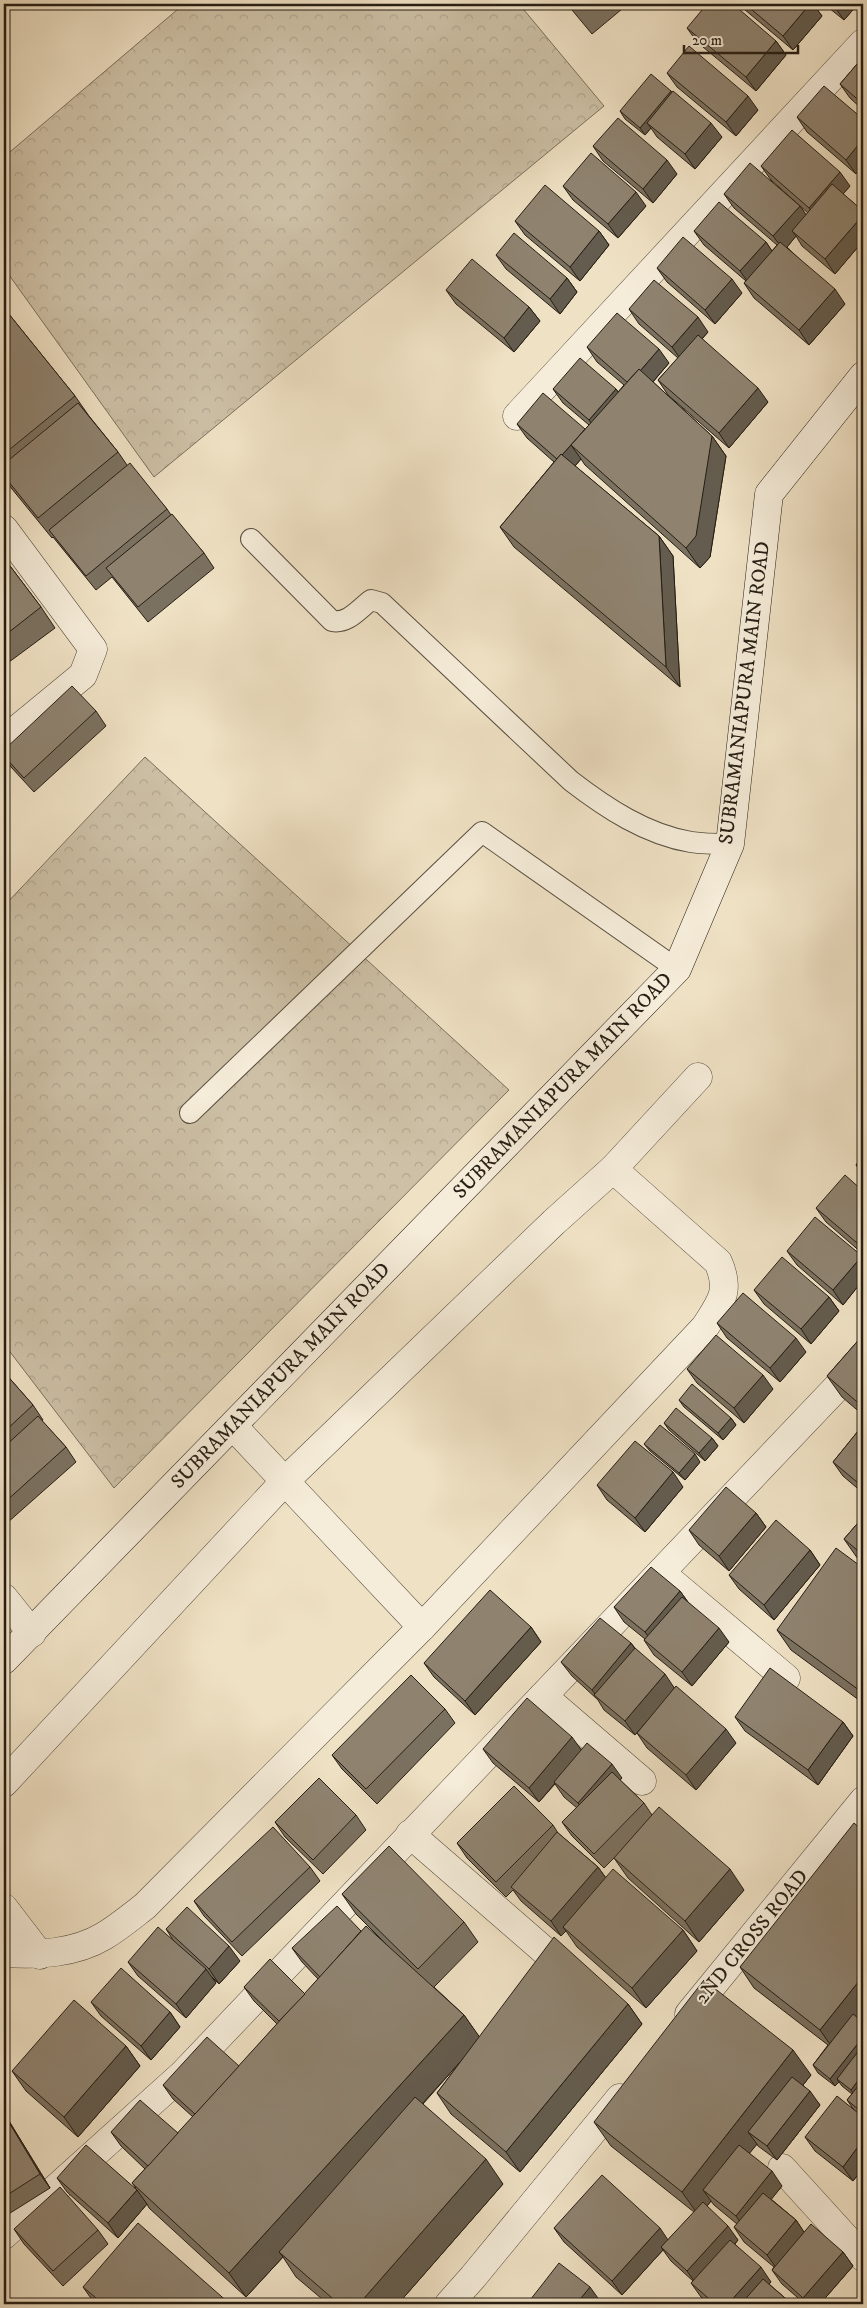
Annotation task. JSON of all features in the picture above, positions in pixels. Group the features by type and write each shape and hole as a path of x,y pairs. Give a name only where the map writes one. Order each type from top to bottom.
{"street":[{"path":"517,416 863,43"},
{"name":"SUBRAMANIAPURA MAIN ROAD","path":"4,1660 677,969 730,844 769,494 863,376"},
{"path":"4,529 93,650 83,675 4,740"},
{"path":"4,1783 285,1481 554,1222 613,1169 698,1078"},
{"path":"4,1952 40,1955 83,1946 104,1936 145,1906 422,1628 705,1327 726,1291 724,1276 718,1262 613,1169"},
{"path":"4,2235 183,2074 863,1360"},
{"path":"233,1426 422,1628"},
{"path":"661,1573 786,1678"},
{"path":"4,1598 32,1633"},
{"path":"542,1696 642,1781"},
{"name":"2ND CROSS ROAD","path":"671,2036 863,1801"},
{"path":"410,1834 554,1958"},
{"path":"4,1908 40,1955"},
{"path":"449,2304 480,2270 634,2081"},
{"path":"782,2168 863,2257"}],"lane":[{"path":"251,539 332,621 340,622 348,619 371,600 382,603 571,781 597,801 649,830 691,842 730,844"},
{"path":"190,1113 482,832 677,969"}],"green space":[{"path":"184,4 519,4 604,106 154,477 4,268 4,157"},
{"path":"145,757 509,1090 114,1488 4,1344 4,906"}],"building":[{"path":"570,4 581,4 575,9"},
{"path":"707,4 733,4 776,41 746,77 687,28"},
{"path":"745,4 810,4 783,36"},
{"path":"689,46 748,96 726,122 667,73"},
{"path":"863,57 863,104 840,84"},
{"path":"651,74 671,91 640,128 620,111"},
{"path":"824,86 863,119 863,139 846,160 797,117"},
{"path":"673,91 711,123 685,154 647,123"},
{"path":"618,118 667,160 643,189 593,146"},
{"path":"792,130 840,172 809,208 761,166"},
{"path":"591,153 636,192 608,224 563,186"},
{"path":"750,163 800,206 773,236 724,194"},
{"path":"832,184 863,211 863,215 825,259 792,231"},
{"path":"545,185 599,231 570,267 515,221"},
{"path":"719,202 766,242 740,271 694,231"},
{"path":"514,233 567,278 550,299 496,255"},
{"path":"683,237 732,279 705,310 657,268"},
{"path":"780,242 835,289 799,330 744,283"},
{"path":"472,259 529,307 504,338 446,290"},
{"path":"654,280 698,317 672,347 629,309"},
{"path":"4,308 75,396 4,454"},
{"path":"617,313 659,349 640,371 639,369 627,382 587,347"},
{"path":"698,335 758,388 719,433 658,380"},
{"path":"580,358 616,389 589,420 553,389"},
{"path":"639,369 712,436 696,536 686,548 571,445"},
{"path":"543,393 585,429 557,459 517,424"},
{"path":"78,403 118,452 38,518 4,476 4,464"},
{"path":"561,454 659,536 666,667 500,527"},
{"path":"130,463 167,509 86,576 49,530"},
{"path":"172,514 204,553 138,607 106,568"},
{"path":"4,558 41,607 4,636"},
{"path":"72,686 96,711 24,778 4,756 4,750"},
{"path":"863,1156 863,1171 856,1165"},
{"path":"845,1175 863,1191 863,1248 816,1208"},
{"path":"815,1217 862,1256 833,1290 787,1251"},
{"path":"782,1257 829,1297 801,1329 754,1290"},
{"path":"743,1293 796,1338 770,1368 717,1323"},
{"path":"716,1335 763,1375 734,1408 687,1369"},
{"path":"863,1335 863,1407 827,1376"},
{"path":"4,1372 33,1405 4,1432"},
{"path":"692,1384 731,1418 718,1433 679,1400"},
{"path":"676,1408 712,1438 699,1453 664,1423"},
{"path":"38,1416 66,1447 4,1503 4,1447"},
{"path":"660,1425 695,1454 679,1473 644,1444"},
{"path":"863,1425 863,1487 833,1462"},
{"path":"635,1441 673,1472 635,1518 597,1485"},
{"path":"726,1487 756,1513 719,1556 689,1530"},
{"path":"863,1517 863,1555 844,1539"},
{"path":"776,1520 810,1550 764,1605 729,1575"},
{"path":"836,1548 863,1568 863,1693 777,1630"},
{"path":"651,1567 680,1591 645,1632 614,1607"},
{"path":"490,1590 531,1627 465,1701 424,1663"},
{"path":"682,1597 719,1628 682,1672 644,1640"},
{"path":"600,1618 631,1643 592,1690 561,1662"},
{"path":"635,1648 665,1674 625,1721 594,1695"},
{"path":"770,1668 843,1722 808,1770 735,1717"},
{"path":"411,1675 445,1709 366,1789 332,1755"},
{"path":"676,1686 726,1729 686,1775 637,1733"},
{"path":"527,1698 572,1737 529,1788 483,1749"},
{"path":"587,1743 612,1764 578,1803 554,1782"},
{"path":"612,1772 644,1803 594,1854 562,1822"},
{"path":"319,1778 356,1815 313,1860 275,1822"},
{"path":"514,1786 553,1825 496,1882 457,1843"},
{"path":"659,1807 730,1869 685,1921 614,1858"},
{"path":"854,1823 863,1831 863,1976 820,2030 740,1967"},
{"path":"273,1827 310,1867 232,1942 194,1901"},
{"path":"557,1832 598,1867 551,1921 511,1887"},
{"path":"389,1846 464,1922 418,1969 342,1894"},
{"path":"613,1869 683,1930 632,1988 563,1927"},
{"path":"337,1906 361,1931 320,1977 292,1948"},
{"path":"187,1907 229,1946 209,1969 166,1929"},
{"path":"366,1926 464,2015 229,2273 132,2183"},
{"path":"158,1927 206,1969 176,2004 128,1962"},
{"path":"554,1937 628,2004 506,2152 437,2093"},
{"path":"270,1959 305,1994 279,2021 244,1987"},
{"path":"121,1968 170,2012 141,2046 91,2002"},
{"path":"704,1980 793,2050 682,2192 594,2122"},
{"path":"74,2000 126,2046 64,2117 12,2071"},
{"path":"853,2014 863,2022 863,2037 830,2079 813,2065"},
{"path":"207,2037 239,2066 195,2114 163,2085"},
{"path":"863,2045 863,2074 851,2090 837,2079"},
{"path":"792,2077 810,2091 767,2146 748,2132"},
{"path":"863,2080 863,2113 847,2100"},
{"path":"837,2096 863,2117 863,2140 843,2167 805,2137"},
{"path":"415,2097 486,2159 359,2304 339,2304 279,2252"},
{"path":"140,2100 178,2133 148,2166 111,2132"},
{"path":"4,2114 40,2174 4,2197"},
{"path":"86,2145 137,2190 108,2223 57,2178"},
{"path":"739,2145 772,2171 736,2216 703,2190"},
{"path":"863,2171 863,2183 857,2178"},
{"path":"602,2175 660,2228 612,2281 554,2228"},
{"path":"60,2187 98,2230 53,2271 14,2229"},
{"path":"763,2193 796,2220 767,2255 734,2227"},
{"path":"703,2202 728,2226 687,2271 661,2247"},
{"path":"138,2223 230,2304 103,2304 83,2287"},
{"path":"811,2224 843,2252 803,2298 772,2270"},
{"path":"730,2240 761,2267 728,2304 715,2304 691,2283"},
{"path":"559,2263 590,2287 576,2304 527,2304"},
{"path":"763,2279 792,2304 741,2304"}]}
